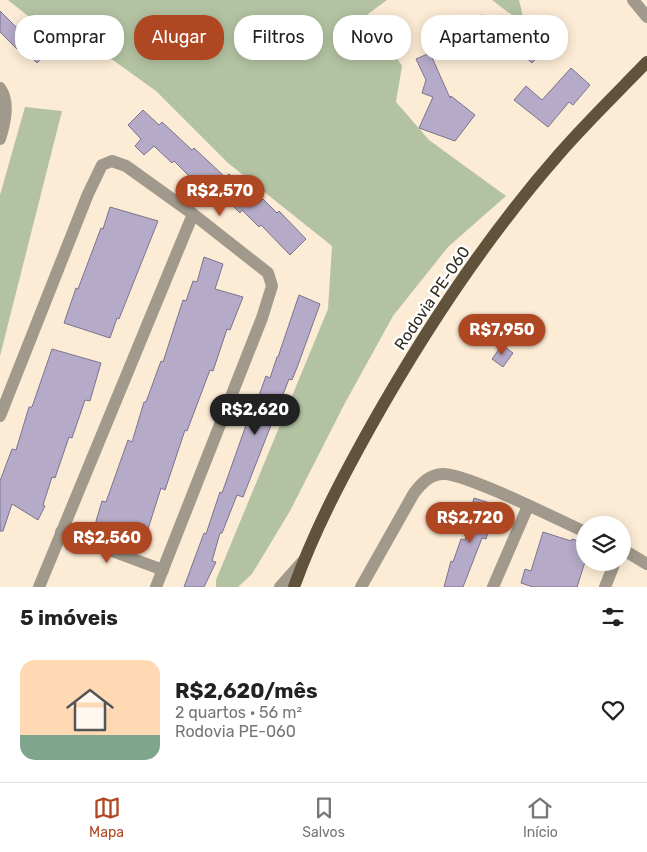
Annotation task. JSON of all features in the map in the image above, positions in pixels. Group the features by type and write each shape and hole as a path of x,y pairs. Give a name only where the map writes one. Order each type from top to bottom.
{"main road":[{"name":"Rodovia PE-060","path":"294,587 304,560 354,456 395,383 466,273 559,154 647,62"}],"street":[{"path":"633,0 647,17"},
{"path":"0,88 4,95 5,111 0,139"},
{"path":"0,416 99,169 112,161 126,166 194,214 264,268 270,276 272,286 262,318 156,587"},
{"path":"39,587 60,532 194,214"},
{"path":"361,587 410,501 428,478 442,474 458,476 576,528"},
{"path":"493,587 528,506"},
{"path":"60,532 163,570"},
{"path":"631,554 647,564"},
{"path":"280,587 304,560"},
{"path":"605,587 611,571"}],"green space":[{"path":"8,0 387,0 369,15 333,15 333,60 398,60 402,66 396,102 429,140 506,196 448,247 393,316 345,403 290,511 252,574 238,587 216,587 216,580 328,309 332,246 228,163 156,91 113,60 124,60 124,15 27,15"},
{"path":"492,0 519,0 523,15 512,15"},
{"path":"25,107 62,111 0,356 0,195"}],"building":[{"path":"0,11 15,26 15,47 0,32"},
{"path":"421,57 421,60 433,60 450,98 451,96 475,115 455,141 419,128 433,97 422,93 426,80 416,59"},
{"path":"571,68 590,85 573,105 569,102 548,127 514,100 526,86 542,100"},
{"path":"143,110 159,125 162,122 192,150 194,148 225,177 229,174 260,202 263,199 277,213 279,211 306,239 290,255 261,225 259,227 242,210 240,213 227,200 225,202 210,187 207,191 192,175 190,177 174,161 172,163 154,146 144,155 135,146 141,139 128,125"},
{"path":"110,207 158,221 110,338 64,323 76,288 78,289"},
{"path":"204,257 223,264 215,289 243,297 230,330 227,329 213,371 210,370 187,431 185,430 165,490 161,488 148,529 145,528 138,549 92,535 102,501 106,502 128,440 132,442 144,402 146,402 161,361 163,362 183,300 186,301 193,281 197,282"},
{"path":"299,295 320,304 298,365 292,380 289,379 243,497 237,495 222,533 220,533 212,561 216,562 204,587 184,587 204,533 206,534 220,492 222,493 250,414 252,415 266,376 270,378"},
{"path":"502,345 513,353 503,367 492,359"},
{"path":"52,349 101,363 90,401 85,400 72,438 69,437 55,478 52,477 43,505 45,506 38,520 12,504 3,531 0,531 0,481 12,449 16,450 29,407 32,407"},
{"path":"474,498 493,504 487,524 490,525 486,539 482,538 463,587 444,587 451,561 453,562 461,539 465,540 473,513 470,512"},
{"path":"543,532 571,541 572,539 576,540 576,571 582,571 577,587 533,587 521,583 525,569 531,571"}]}
